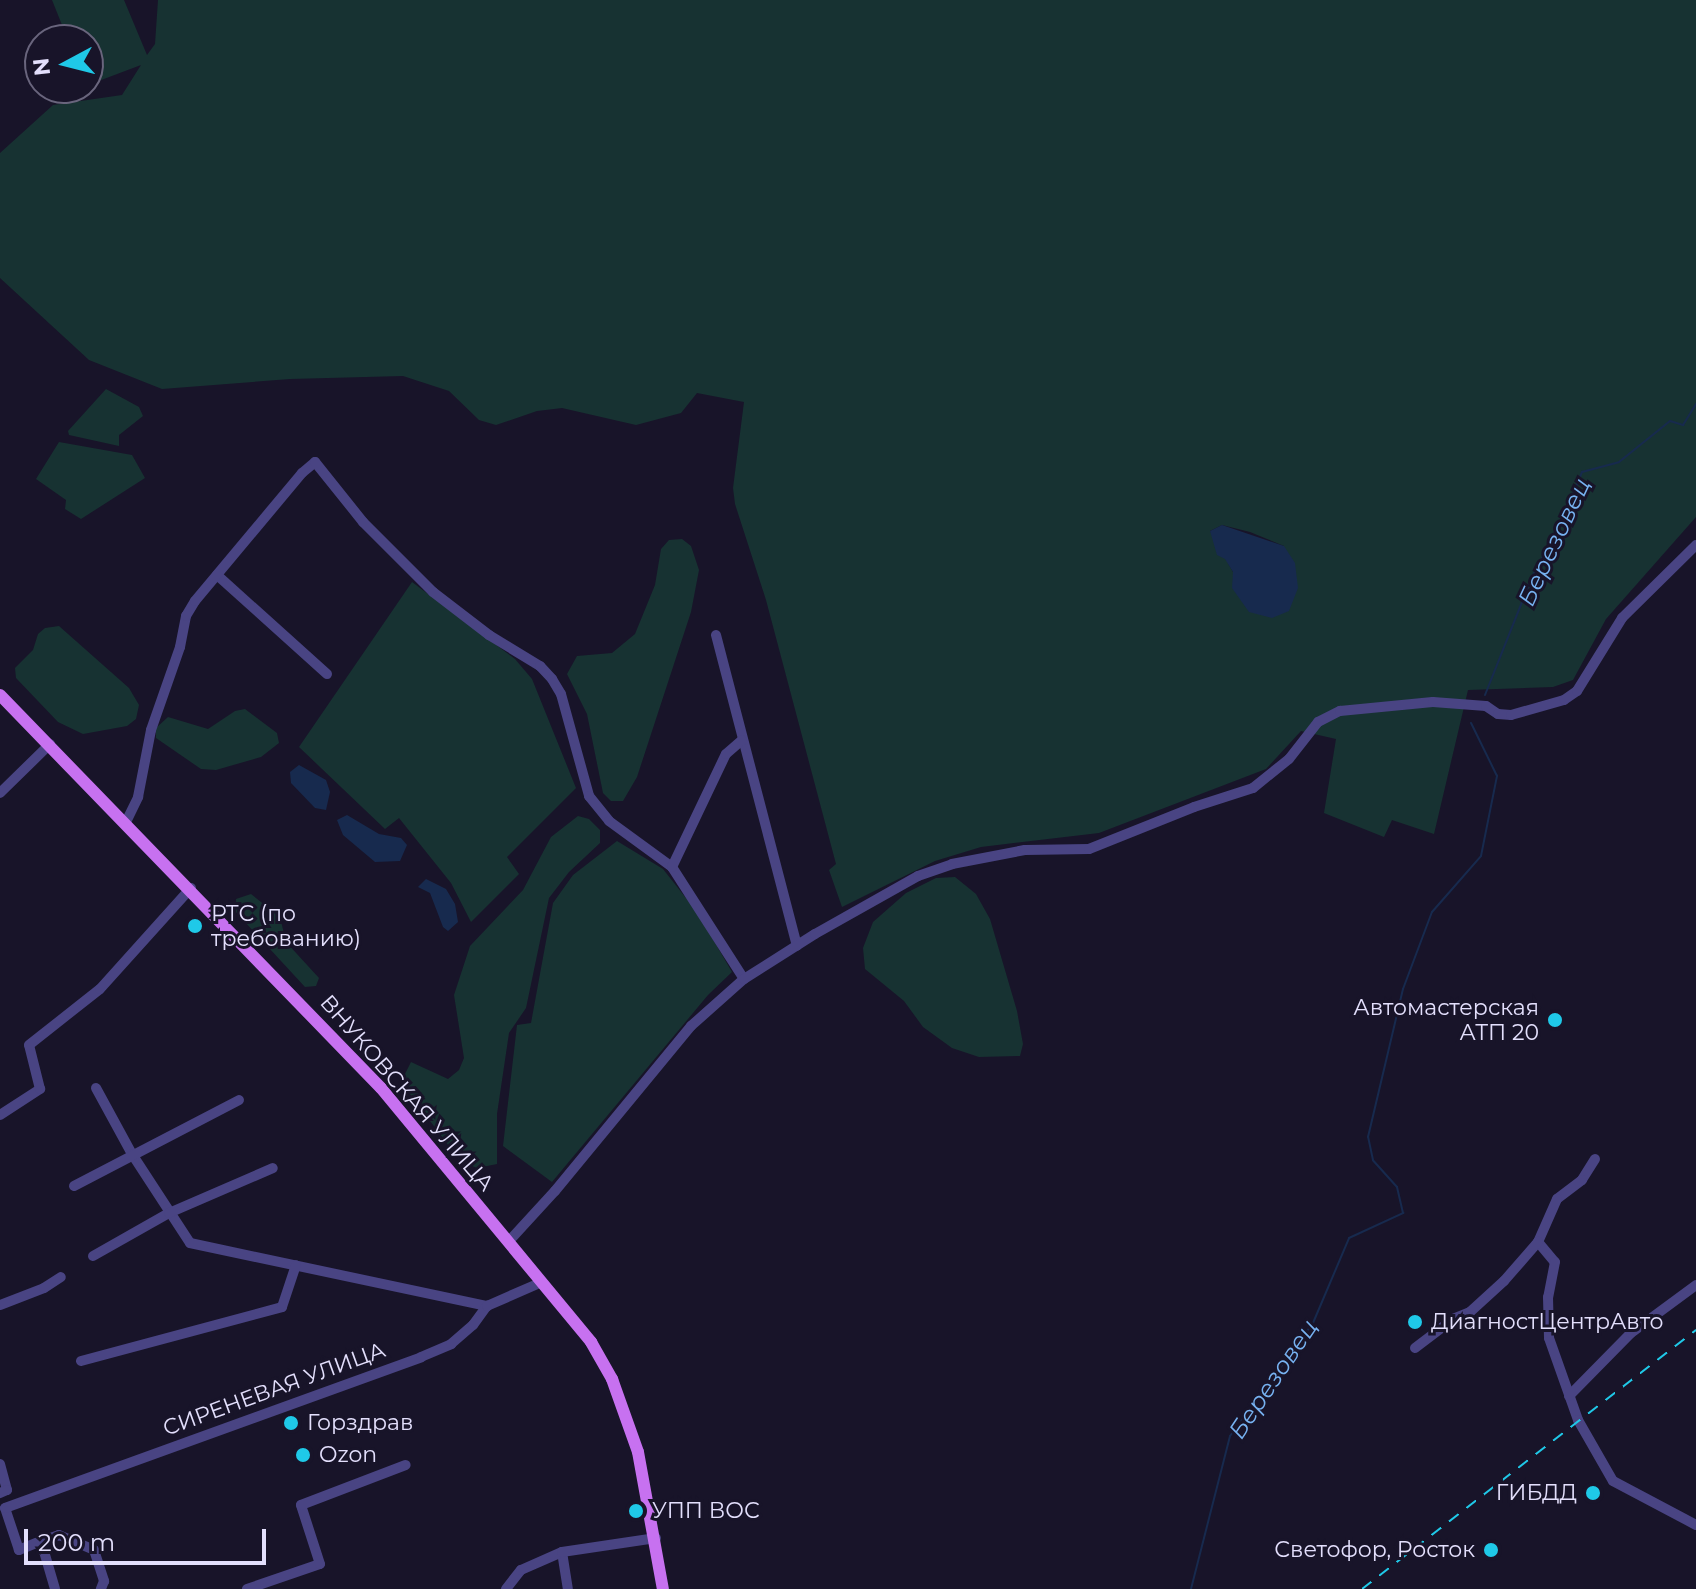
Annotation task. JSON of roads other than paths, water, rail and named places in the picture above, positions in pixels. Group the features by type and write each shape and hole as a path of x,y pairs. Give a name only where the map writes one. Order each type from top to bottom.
{"main road":[{"name":"ВНУКОВСКАЯ УЛИЦА","path":"0,695 191,888 381,1088 591,1342 612,1379 638,1452 663,1589"}],"street":[{"path":"126,822 138,797 151,730 180,647 186,616 302,473 315,462 363,522 433,592 489,635 540,666 552,679 561,694 589,796 609,821 672,867 744,979"},
{"path":"509,1241 555,1191 691,1026 744,979 797,946 918,876 952,864 1025,850 1089,849 1194,807 1253,788 1289,759 1318,722 1340,711 1433,702 1486,706 1498,714 1511,715 1564,700 1577,691 1622,618 1696,545"},
{"path":"217,575 327,674"},
{"path":"716,635 797,946"},
{"path":"672,867 721,762 742,740"},
{"path":"0,793 50,744"},
{"path":"0,1115 40,1089 29,1045 100,989 191,888"},
{"path":"96,1088 132,1154 190,1243 487,1306"},
{"path":"74,1186 239,1100"},
{"path":"1415,1348 1453,1319 1470,1312 1504,1281 1538,1242 1557,1199 1582,1180 1595,1159"},
{"path":"93,1256 169,1213 273,1168"},
{"path":"1538,1242 1555,1262 1548,1297 1549,1338 1569,1396 1613,1481 1696,1525"},
{"path":"81,1361 282,1307 296,1265"},
{"path":"0,1305 44,1288 61,1277"},
{"name":"СИРЕНЕВАЯ УЛИЦА","path":"41,1541 19,1550 5,1508 421,1357 451,1344 473,1325 487,1306 542,1282"},
{"path":"1569,1396 1631,1333 1696,1285"},
{"path":"0,1464 7,1490 0,1493"},
{"path":"247,1589 320,1564 301,1505 406,1465"},
{"path":"55,1589 41,1541 59,1535 94,1550 104,1581 101,1589"},
{"path":"506,1589 521,1570 562,1552 656,1538"},
{"path":"562,1552 568,1589"}],"water":[{"path":"1222,525 1284,546 1295,563 1298,588 1289,611 1272,618 1249,612 1232,588 1233,572 1225,559 1217,555 1210,531"},
{"path":"299,765 326,780 330,792 326,810 315,808 291,783 290,772"},
{"path":"347,815 379,834 401,838 407,845 400,861 375,862 343,835 337,820"},
{"path":"426,879 446,889 455,904 458,922 448,931 443,927 430,893 418,887"}],"waterway":[{"name":"Березовец","path":"1485,695 1532,577 1563,519 1582,472 1619,462 1670,421 1683,425 1696,404"},
{"name":"Березовец","path":"1191,1589 1230,1436 1313,1323 1349,1238 1403,1213 1397,1187 1373,1160 1368,1137 1403,989 1432,912 1481,856 1497,776 1471,723"}],"railway":[{"path":"1362,1589 1696,1330"}],"place":[{"name":"РТС (по требованию)","path":"195,926"},
{"name":"Автомастерская АТП 20","path":"1555,1020"},
{"name":"ДиагностЦентрАвто","path":"1415,1322"},
{"name":"Горздрав","path":"291,1423"},
{"name":"Ozon","path":"303,1455"},
{"name":"ГИБДД","path":"1593,1493"},
{"name":"УПП ВОС","path":"636,1511"},
{"name":"Светофор, Росток","path":"1491,1550"}]}
